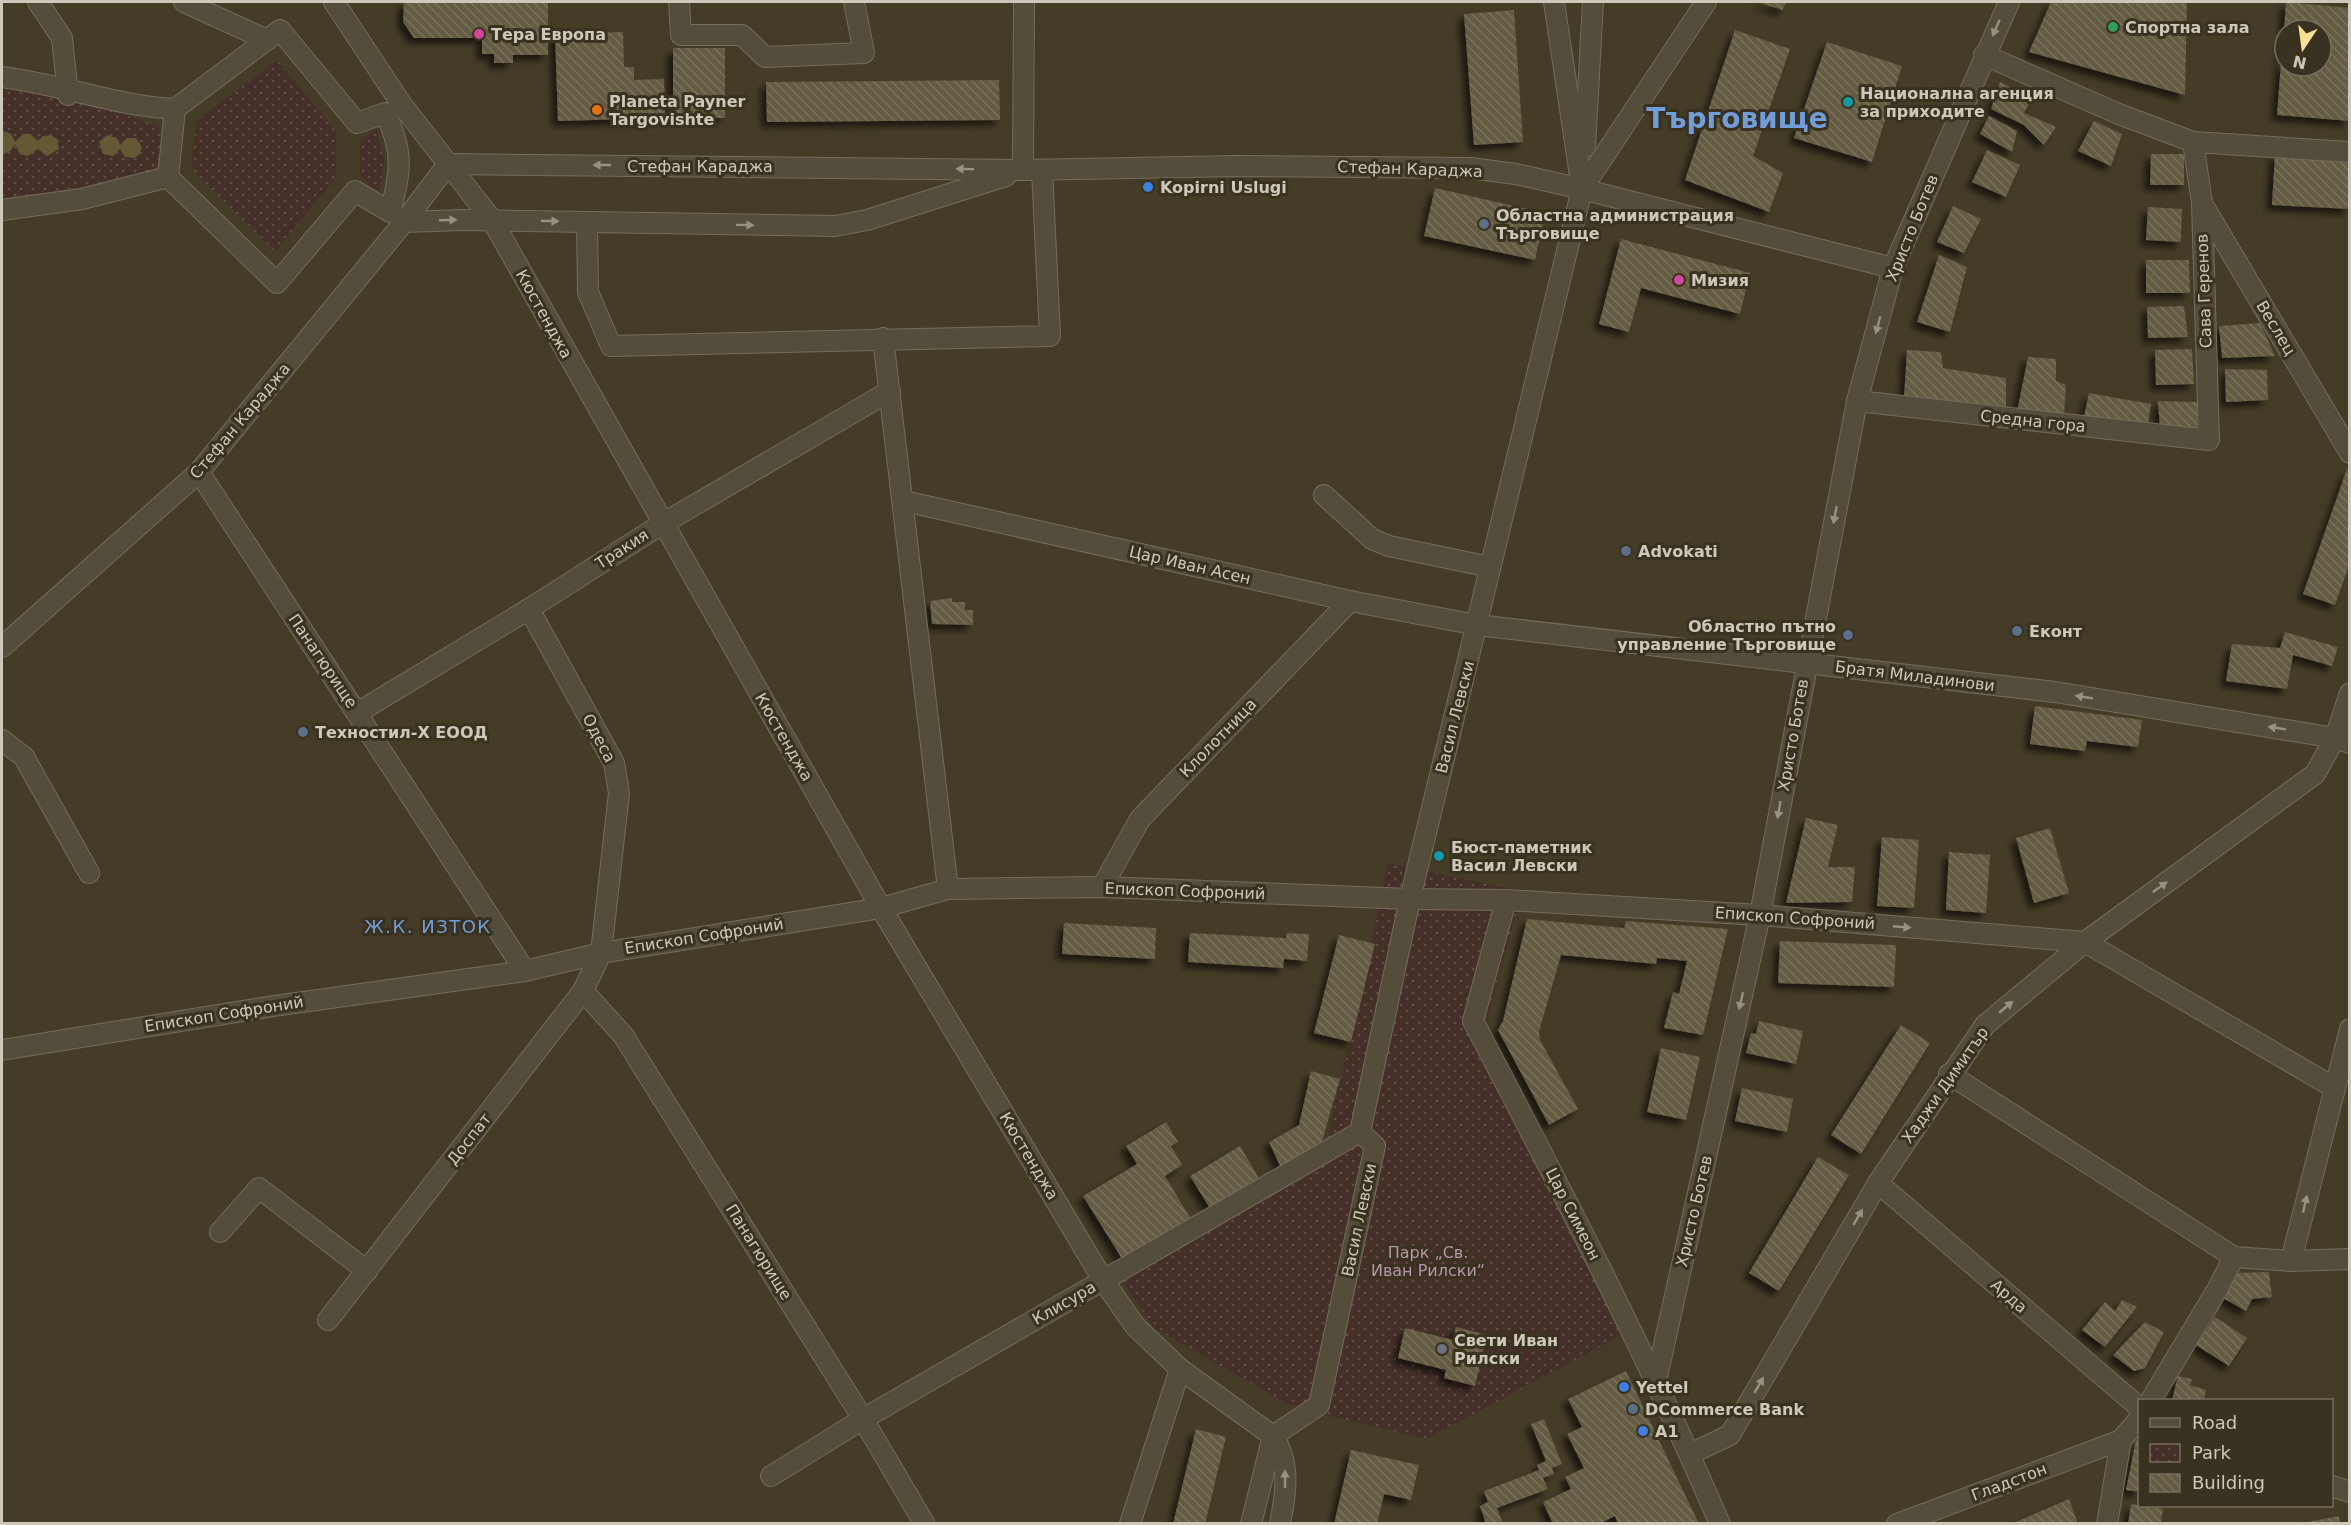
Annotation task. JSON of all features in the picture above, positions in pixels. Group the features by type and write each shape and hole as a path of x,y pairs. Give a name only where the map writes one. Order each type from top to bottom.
{"street":[{"path":"38,2 62,38 68,92"},
{"path":"184,2 267,40"},
{"name":"Кюстенджа","path":"334,2 402,105 492,220 881,908 1103,1280 1135,1326 1180,1369 1272,1436"},
{"path":"679,2 681,35 742,35 765,57 864,53 854,2"},
{"path":"587,222 588,292 611,346 1050,336 1033,170 1024,2"},
{"path":"1554,2 1582,189"},
{"path":"1582,189 1593,2"},
{"name":"Васил Левски","path":"1272,1436 1318,1405 1375,1146 1360,1132 1410,899 1582,189 1706,2"},
{"name":"Христо Ботев","path":"1656,1381 1760,915 1857,401 1893,268 2008,2"},
{"path":"2,77 141,108 175,110 280,30 357,123 385,113 398,138 399,180 390,212 355,191 277,283 168,177"},
{"path":"1984,55 2119,114 2193,142 2349,152"},
{"path":"402,105 409,164 405,222"},
{"path":"168,177 175,110"},
{"name":"Сава Геренов","path":"2193,142 2202,203 2209,440"},
{"name":"Стефан Караджа","path":"2,647 199,472 405,222 448,164 1033,170 1238,166 1436,166 1516,174 1893,268"},
{"name":"Стефан Караджа","path":"405,222 492,220 835,226 867,220 1033,170"},
{"path":"2,210 82,199 168,177"},
{"name":"Веслец","path":"2202,203 2349,453"},
{"path":"883,339 948,889"},
{"name":"Тракия","path":"357,713 529,609 662,524 890,391"},
{"name":"Средна гора","path":"1857,401 2209,440"},
{"name":"Панагюрище","path":"199,472 525,971"},
{"path":"1324,495 1372,539 1389,546 1490,567"},
{"name":"Цар Иван Асен","path":"903,501 1350,601 1477,625"},
{"name":"Клолотница","path":"1102,887 1140,819 1350,601"},
{"name":"Одеса","path":"529,609 614,763 619,793 601,953"},
{"name":"Братя Миладинови","path":"1477,625 2055,692 2342,740"},
{"name":"Хаджи Димитър","path":"1690,1454 1730,1435 1878,1183 1949,1074 1985,1025 2085,942 2315,774 2342,740 2349,693"},
{"path":"2,740 24,757 89,873"},
{"name":"Епископ Софроний","path":"2,1050 274,1006 525,971 601,953 881,908 948,889 1102,887 1410,899 1506,900 1760,915 2085,942"},
{"name":"Цар Симеон","path":"1506,900 1473,1021 1575,1217 1656,1381 1720,1524"},
{"path":"2085,942 2333,1087"},
{"name":"Доспат","path":"328,1320 583,991 601,953"},
{"name":"Панагюрище","path":"583,991 623,1035 863,1419 924,1522"},
{"path":"2291,1261 2349,1029"},
{"path":"1949,1074 2234,1257 2291,1261 2349,1259"},
{"name":"Клисура","path":"771,1476 863,1419 1360,1132"},
{"name":"Арда","path":"1878,1183 2138,1407"},
{"path":"220,1232 259,1188 367,1271"},
{"path":"2152,1399 2234,1257"},
{"path":"1130,1524 1180,1369"},
{"path":"2107,1524 2121,1440 2138,1419"},
{"path":"1251,1524 1272,1436"},
{"path":"1272,1436 1280,1449 1286,1469 1280,1524"},
{"name":"Гладстон","path":"1897,1524 2121,1440"},
{"path":"2333,1487 2349,1492"}],"green space":[{"path":"277,60 336,131 336,178 275,251 191,169 196,121"},
{"path":"2,89 82,103 121,113 158,127 163,149 155,170 79,188 2,198"},
{"path":"376,129 384,161 379,192 360,175 360,143"},
{"name":"Парк „Св. Иван Рилски“","path":"1388,863 1522,891 1485,1027 1636,1327 1427,1439 1325,1415 1284,1402 1154,1328 1112,1266 1327,1142"}],"shaded area":[{"path":"2,130 11,134 15,142 23,134 30,134 38,141 43,136 51,135 57,139 59,149 47,156 38,149 28,156 20,154 15,144 10,151 2,155"},
{"path":"107,135 117,138 120,145 127,138 136,138 142,147 139,155 134,158 125,157 120,149 113,156 103,154 99,142"}],"building":[{"name":"Тера Европа","path":"404,2 548,2 548,55 513,55 513,63 494,63 494,54 482,54 482,38 414,38 403,22"},
{"path":"1757,2 1786,2 1783,10"},
{"name":"Спортна зала","path":"2051,2 2187,2 2185,95 2029,52"},
{"path":"2286,2 2350,8 2350,121 2277,115 2280,78 2333,78 2333,18 2285,18"},
{"path":"1514,10 1523,142 1474,145 1464,14"},
{"path":"1735,30 1790,49 1753,156 1783,173 1769,212 1685,180"},
{"path":"623,32 624,67 634,67 634,80 664,79 665,118 558,121 555,34"},
{"name":"Национална агенция за приходите","path":"1827,42 1902,66 1872,162 1794,138"},
{"path":"673,48 725,48 725,118 673,118"},
{"path":"999,80 1000,120 767,122 766,82"},
{"path":"2000,82 2033,98 2024,113 2056,127 2044,145 2024,125 1991,109"},
{"path":"1989,116 2017,131 2012,152 1980,134"},
{"path":"2094,121 2122,134 2111,166 2078,151"},
{"path":"1987,150 2020,165 2006,197 1972,182"},
{"path":"2151,154 2184,154 2184,185 2150,185"},
{"path":"2275,154 2350,159 2350,209 2272,205"},
{"name":"Областна администрация Търговище","path":"1435,188 1545,213 1535,260 1424,236"},
{"path":"1953,206 1981,219 1964,253 1937,242"},
{"path":"2148,207 2182,209 2181,242 2146,240"},
{"name":"Мизия","path":"1621,239 1750,273 1740,314 1641,288 1629,332 1599,324"},
{"path":"1939,255 1967,267 1950,332 1917,322"},
{"path":"2146,260 2189,260 2190,293 2146,293"},
{"path":"2184,306 2188,337 2148,338 2147,307"},
{"path":"2260,323 2275,356 2222,358 2219,326"},
{"path":"2192,349 2194,384 2156,385 2155,350"},
{"path":"1907,350 1941,352 1943,368 2006,378 2006,409 1904,399"},
{"path":"2028,357 2056,359 2056,381 2066,385 2064,415 2017,412"},
{"path":"2225,369 2267,370 2268,400 2226,402"},
{"path":"2089,393 2151,404 2148,424 2084,417"},
{"path":"2158,401 2198,402 2197,431 2160,427"},
{"path":"2347,469 2350,470 2350,563 2335,605 2303,594"},
{"path":"952,598 952,602 965,602 965,610 973,610 973,625 932,624 930,601"},
{"path":"2285,632 2338,647 2332,666 2293,655 2287,689 2226,681 2232,644 2280,648"},
{"path":"2035,706 2142,720 2138,747 2087,741 2085,751 2030,744"},
{"path":"1806,818 1838,825 1828,867 1855,867 1852,902 1786,903"},
{"path":"2050,828 2069,893 2034,903 2016,838"},
{"path":"1882,837 1919,840 1914,908 1877,906"},
{"path":"1949,852 1990,855 1986,913 1946,910"},
{"path":"1527,919 1624,928 1626,921 1728,929 1703,1035 1664,1028 1673,992 1679,994 1687,961 1657,958 1656,964 1561,955 1539,1032 1540,1040 1578,1109 1549,1125 1498,1030 1503,1021"},
{"path":"1064,923 1156,928 1155,959 1062,954"},
{"path":"1190,933 1286,938 1287,933 1309,934 1307,961 1284,959 1283,968 1188,962"},
{"path":"1339,935 1375,944 1351,1042 1314,1033"},
{"path":"1780,941 1896,945 1894,987 1778,983"},
{"path":"1759,1021 1803,1031 1796,1064 1746,1053 1751,1033 1756,1034"},
{"path":"1901,1025 1930,1043 1861,1154 1831,1135"},
{"path":"1661,1048 1700,1057 1686,1120 1647,1112"},
{"path":"1311,1071 1340,1079 1320,1148 1281,1168 1269,1142 1299,1125"},
{"path":"1742,1088 1793,1099 1787,1132 1735,1121"},
{"path":"1166,1122 1178,1142 1171,1146 1182,1165 1165,1176 1192,1221 1124,1262 1083,1196 1137,1164 1126,1146"},
{"path":"1240,1146 1260,1180 1211,1210 1190,1176"},
{"path":"1818,1157 1849,1175 1779,1291 1749,1273"},
{"path":"2269,1272 2272,1297 2252,1299 2246,1311 2223,1298 2235,1273"},
{"path":"2122,1300 2137,1307 2105,1347 2082,1330 2105,1302 2115,1311"},
{"path":"2215,1317 2247,1338 2229,1366 2196,1345"},
{"path":"2145,1322 2164,1332 2145,1368 2134,1371 2113,1355"},
{"name":"Свети Иван Рилски","path":"1456,1327 1487,1335 1475,1386 1444,1378 1446,1370 1398,1358 1405,1328 1453,1340"},
{"path":"1626,1371 1699,1524 1618,1524 1615,1516 1599,1524 1553,1524 1543,1502 1571,1489 1565,1477 1584,1468 1567,1434 1582,1427 1568,1399"},
{"path":"2178,1376 2192,1379 2190,1385 2206,1390 2204,1399 2172,1399"},
{"path":"1544,1419 1562,1464 1552,1468 1554,1474 1543,1478 1548,1489 1497,1508 1503,1524 1486,1524 1480,1506 1488,1502 1484,1491 1539,1470 1537,1465 1546,1461 1531,1424"},
{"path":"1196,1429 1226,1437 1205,1524 1173,1524"},
{"path":"2136,1440 2138,1440 2138,1492 2126,1490"},
{"path":"1351,1450 1419,1465 1411,1500 1384,1494 1377,1524 1334,1524"},
{"path":"2069,1499 2078,1524 2011,1524"},
{"path":"2131,1504 2138,1507 2163,1509 2161,1524 2128,1524"},
{"path":"2339,1516 2340,1524 2307,1524 2307,1522"}],"place":[{"name":"Спортна зала","path":"2113,27"},
{"name":"Тера Европа","path":"479,34"},
{"name":"Национална агенция за приходите","path":"1848,102"},
{"name":"Planeta Payner Targovishte","path":"597,110"},
{"name":"Kopirni Uslugi","path":"1148,187"},
{"name":"Областна администрация Търговище","path":"1484,224"},
{"name":"Мизия","path":"1679,280"},
{"name":"Advokati","path":"1626,551"},
{"name":"Еконт","path":"2017,631"},
{"name":"Областно пътно управление Търговище","path":"1848,635"},
{"name":"Техностил-Х ЕООД","path":"303,732"},
{"name":"Бюст-паметник Васил Левски","path":"1439,856"},
{"name":"Свети Иван Рилски","path":"1442,1349"},
{"name":"Yettel","path":"1624,1387"},
{"name":"DCommerce Bank","path":"1633,1409"},
{"name":"A1","path":"1643,1431"}],"district":[{"name":"Търговище","path":"1737,118"},
{"name":"Ж.К. ИЗТОК","path":"428,926"}]}
